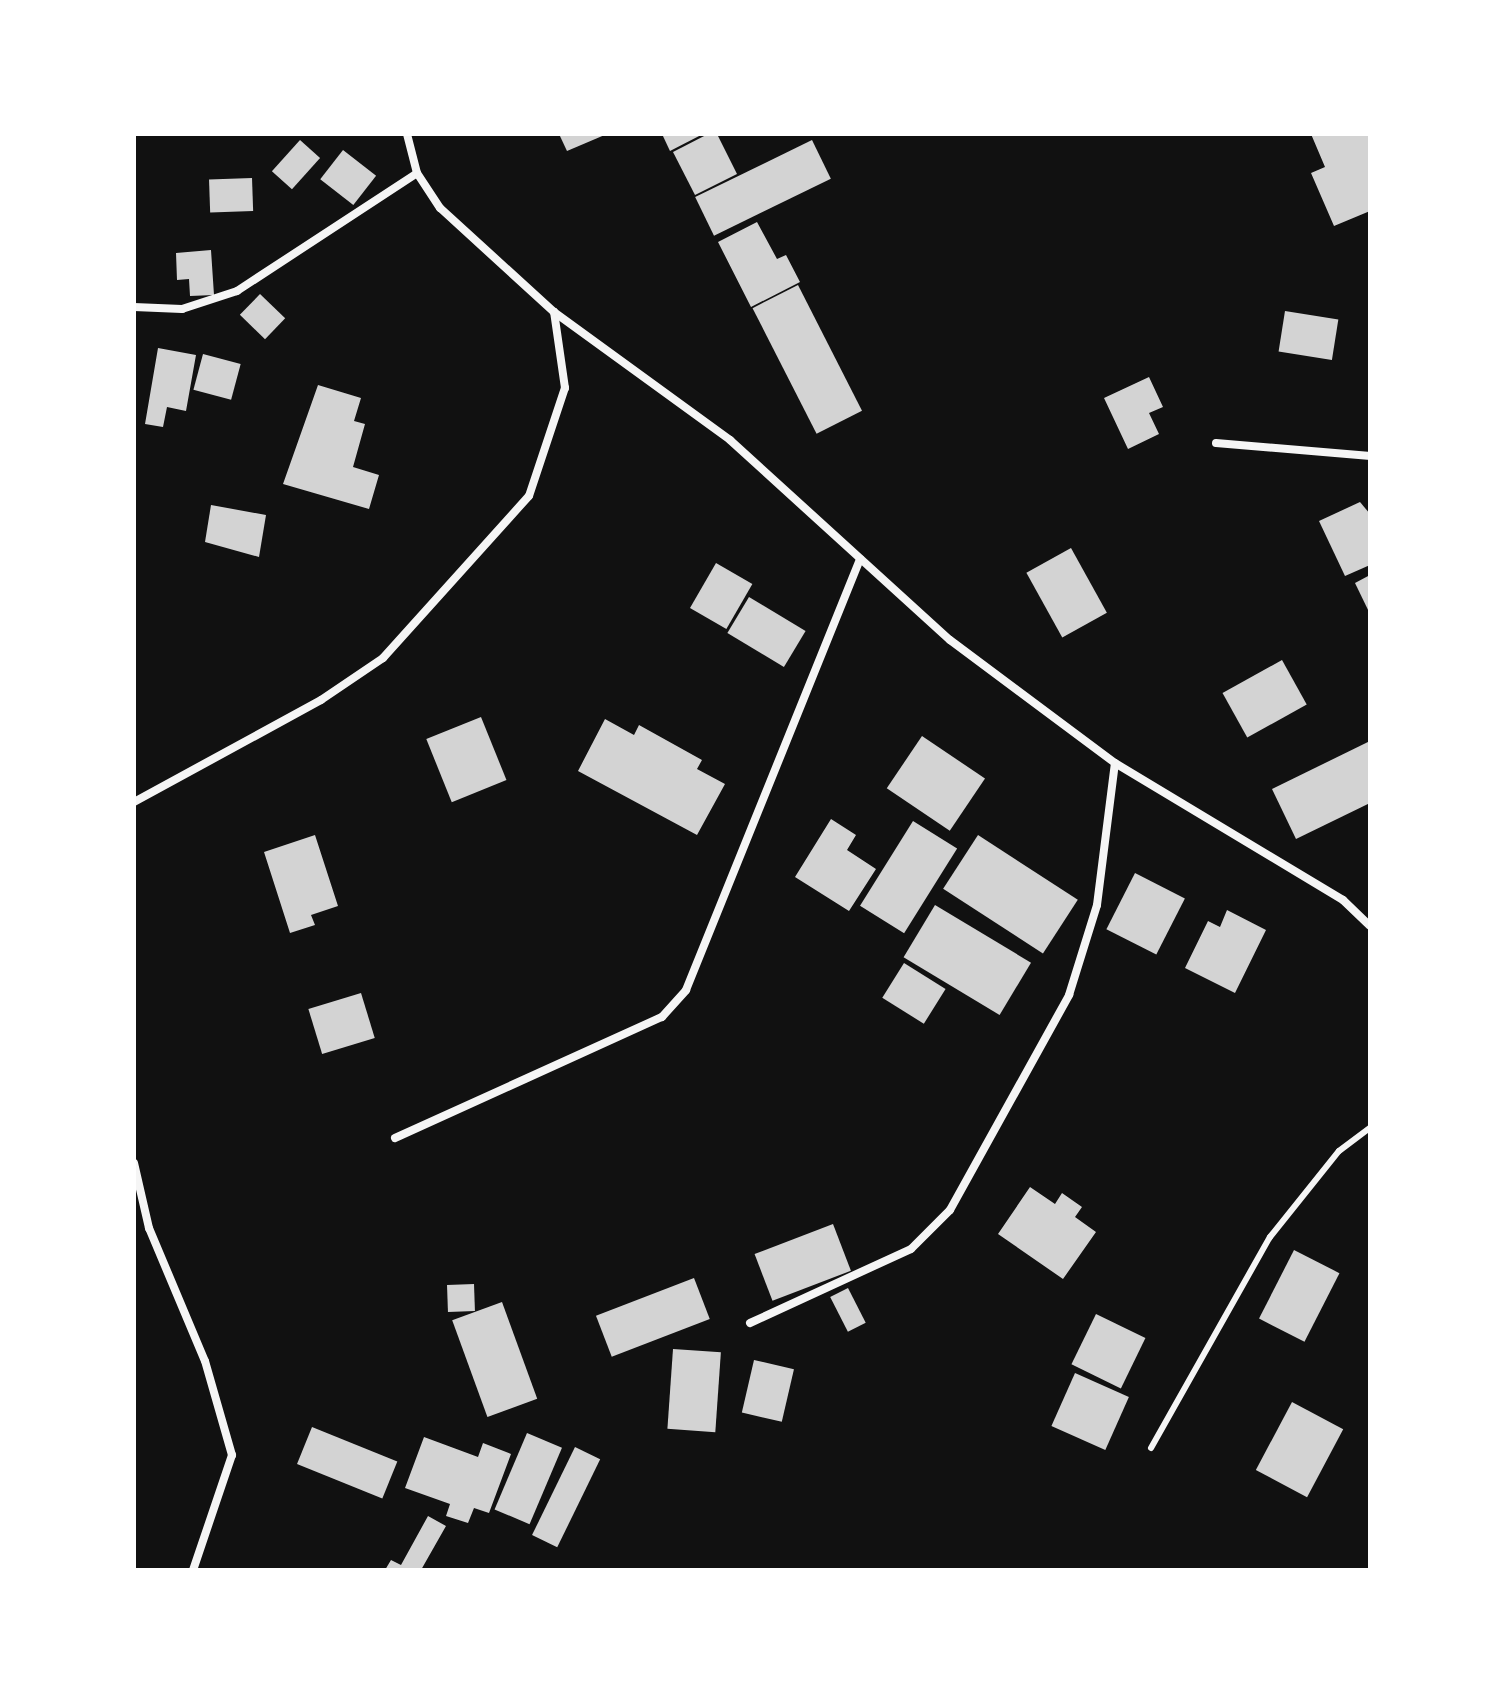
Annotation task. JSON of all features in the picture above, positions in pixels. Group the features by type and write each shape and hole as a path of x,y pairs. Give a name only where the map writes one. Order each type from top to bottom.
{"street":[{"path":"407,134 417,173 440,208 554,312 730,440 950,640 1115,763 1343,900 1370,926"},
{"path":"134,307 182,309 237,291 417,173"},
{"path":"134,802 321,700 383,658 488,546 529,496 565,388 554,312"},
{"path":"1216,443 1370,456"},
{"path":"395,1138 662,1017 686,990 860,559"},
{"path":"750,1323 911,1249 950,1210 1069,995 1097,905 1115,763"},
{"path":"134,1163 149,1228 205,1361 232,1455 193,1570"}],"lane":[{"path":"1151,1448 1270,1237 1339,1151 1370,1128"}],"building":[{"path":"559,134 607,134 567,151"},
{"path":"662,134 703,134 670,151"},
{"path":"708,134 717,134 737,174 695,195 673,152"},
{"path":"1311,134 1370,134 1370,211 1334,226 1311,173 1325,167"},
{"path":"300,140 320,158 292,189 272,171"},
{"path":"812,140 831,179 714,236 695,197"},
{"path":"343,150 376,176 353,205 320,179"},
{"path":"252,178 253,211 210,212 209,180"},
{"path":"757,222 777,259 786,255 800,282 751,307 718,242"},
{"path":"211,250 214,295 190,296 189,279 177,280 176,253"},
{"path":"798,285 862,411 817,434 753,308"},
{"path":"260,294 285,318 265,339 240,315"},
{"path":"1285,311 1338,319 1332,360 1279,351"},
{"path":"158,348 196,355 186,411 167,407 163,427 145,424"},
{"path":"203,354 241,364 231,400 193,390"},
{"path":"1149,377 1163,407 1149,413 1159,434 1128,449 1104,398"},
{"path":"318,385 361,398 354,421 365,424 353,467 379,475 369,509 283,484"},
{"path":"1360,502 1370,514 1370,565 1345,576 1319,521"},
{"path":"211,505 266,515 259,557 205,542"},
{"path":"1071,548 1107,613 1062,637 1026,573"},
{"path":"716,563 752,584 726,629 690,608"},
{"path":"1370,575 1370,614 1355,583"},
{"path":"749,597 806,631 784,667 727,633"},
{"path":"1282,660 1307,705 1247,738 1223,693"},
{"path":"481,717 506,780 452,802 426,739"},
{"path":"605,719 634,735 639,725 702,760 697,769 725,784 697,835 578,771"},
{"path":"922,736 985,778 950,831 887,788"},
{"path":"1370,741 1370,803 1296,839 1272,789"},
{"path":"831,819 856,835 847,850 876,869 849,911 795,877"},
{"path":"913,821 957,849 904,933 860,906"},
{"path":"315,835 338,906 311,915 315,925 290,933 264,852"},
{"path":"978,835 1078,900 1043,953 943,889"},
{"path":"1135,873 1185,898 1156,955 1106,929"},
{"path":"935,905 1031,963 1000,1015 904,957"},
{"path":"1227,910 1266,930 1235,993 1185,968 1208,921 1220,927"},
{"path":"904,963 946,989 924,1024 882,998"},
{"path":"361,993 375,1038 322,1054 308,1009"},
{"path":"1030,1187 1055,1204 1062,1193 1082,1207 1075,1217 1096,1232 1063,1279 998,1234"},
{"path":"833,1224 851,1271 772,1301 755,1254"},
{"path":"1294,1250 1339,1273 1304,1342 1259,1319"},
{"path":"694,1278 710,1319 612,1357 596,1316"},
{"path":"474,1284 475,1311 448,1312 447,1285"},
{"path":"848,1288 866,1323 848,1332 830,1297"},
{"path":"502,1302 537,1399 487,1417 452,1320"},
{"path":"1096,1314 1145,1338 1121,1388 1071,1364"},
{"path":"673,1349 721,1352 715,1432 667,1429"},
{"path":"754,1360 794,1369 782,1422 742,1413"},
{"path":"1075,1373 1129,1397 1105,1450 1051,1426"},
{"path":"1292,1402 1343,1429 1307,1497 1256,1470"},
{"path":"312,1427 397,1461 382,1499 297,1464"},
{"path":"527,1433 562,1448 530,1524 495,1509"},
{"path":"424,1437 478,1457 483,1443 511,1454 489,1513 474,1508 468,1523 446,1516 450,1504 405,1488"},
{"path":"575,1447 600,1459 557,1547 532,1535"},
{"path":"428,1516 446,1526 421,1570 385,1570 391,1560 401,1565"}]}
